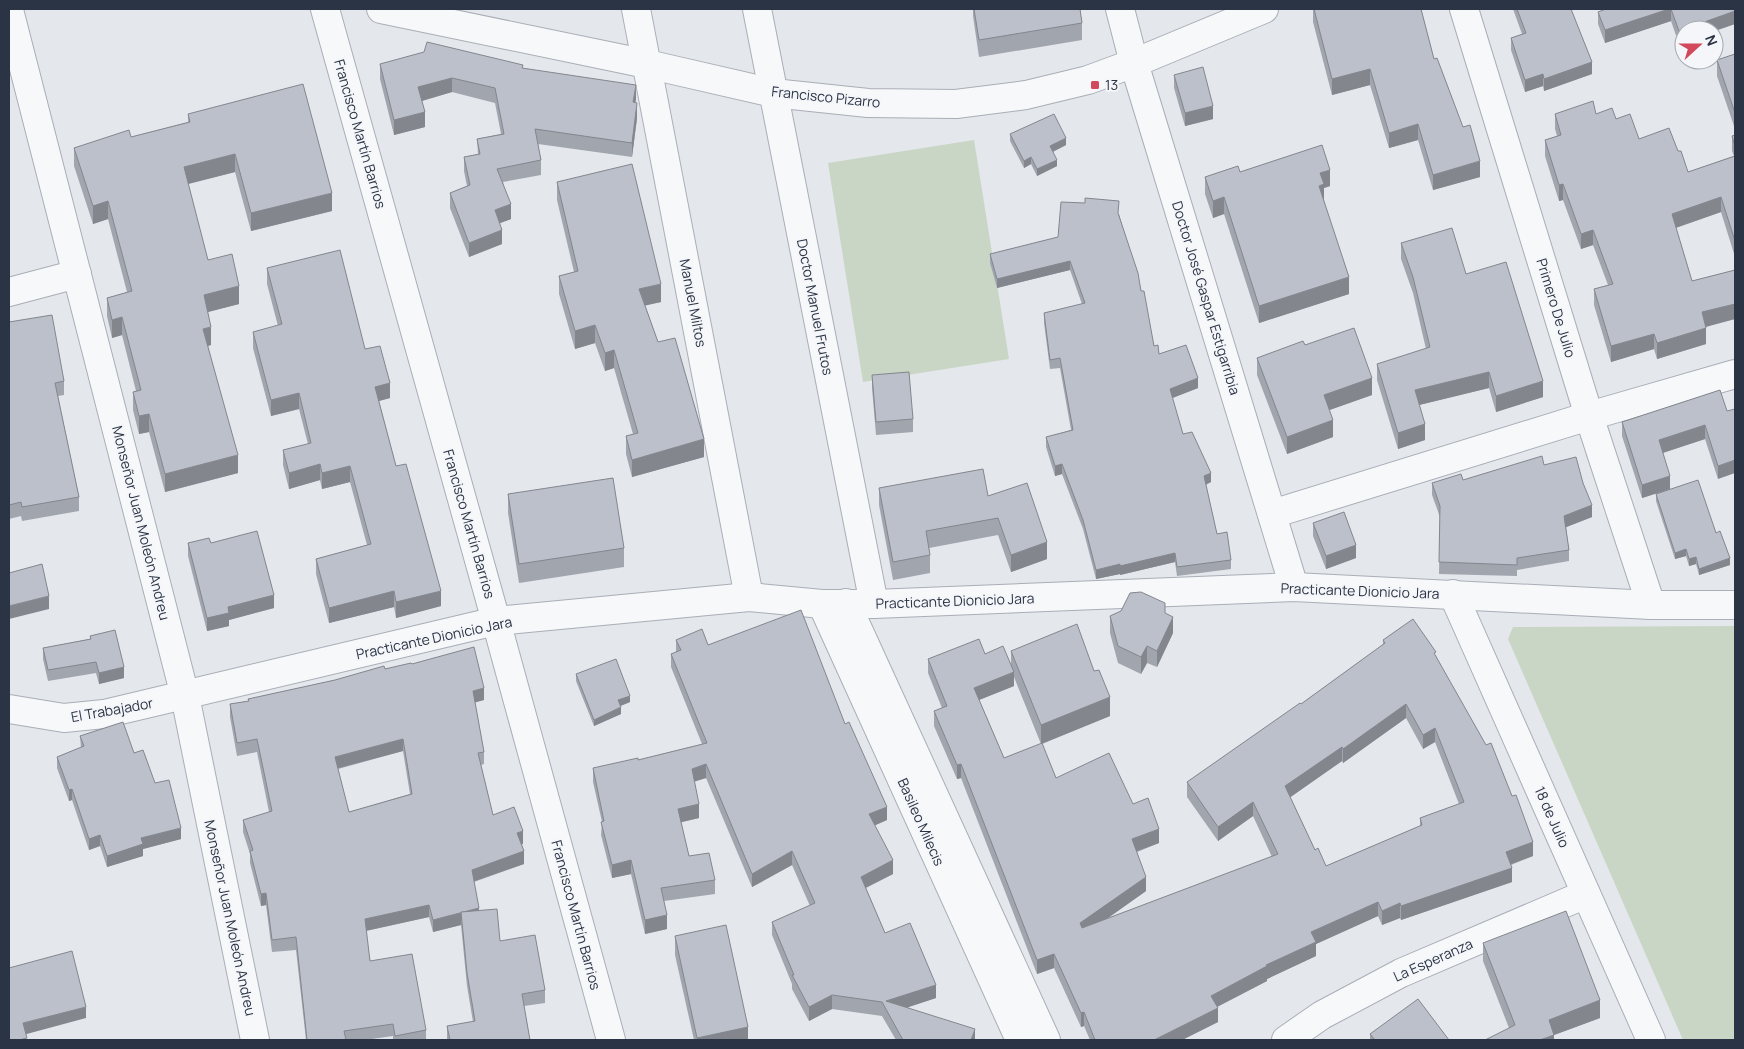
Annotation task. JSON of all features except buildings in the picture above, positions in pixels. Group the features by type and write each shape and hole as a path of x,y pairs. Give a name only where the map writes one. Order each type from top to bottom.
{"street":[{"name":"Francisco Martín Barrios","path":"325,9 496,621 610,1040"},
{"name":"Francisco Pizarro","path":"381,9 647,64 773,93 868,103 956,104 1026,95 1088,80 1264,9"},
{"name":"Manuel Miltos","path":"636,9 749,598"},
{"name":"Doctor Manuel Frutos","path":"757,9 874,604"},
{"name":"Doctor José Gaspar Estigarribia","path":"1120,9 1134,63 1294,587"},
{"name":"Primero De Julio","path":"1464,9 1588,416 1650,605"},
{"name":"Monseñor Juan Moleón Andreu","path":"9,10 185,696 255,1040"},
{"path":"9,292 77,274"},
{"path":"1272,514 1588,416 1735,374"},
{"name":"Practicante Dionicio Jara","path":"185,696 496,621 749,598 874,604 1294,587 1650,605 1735,605"},
{"name":"18 de Julio","path":"1453,594 1651,1040"},
{"path":"834,603 1046,1040"},
{"name":"Basileo Milecis","path":"834,603 1020,1040"},
{"name":"El Trabajador","path":"9,709 64,718 104,714 185,696"},
{"name":"La Esperanza","path":"1286,1040 1322,1015 1401,973 1586,894"}],"green space":[{"path":"974,140 1009,359 863,382 828,163"},
{"path":"1735,626 1735,1040 1683,1040 1508,639 1513,627"}],"place":[{"name":"13","path":"1095,85"}]}
